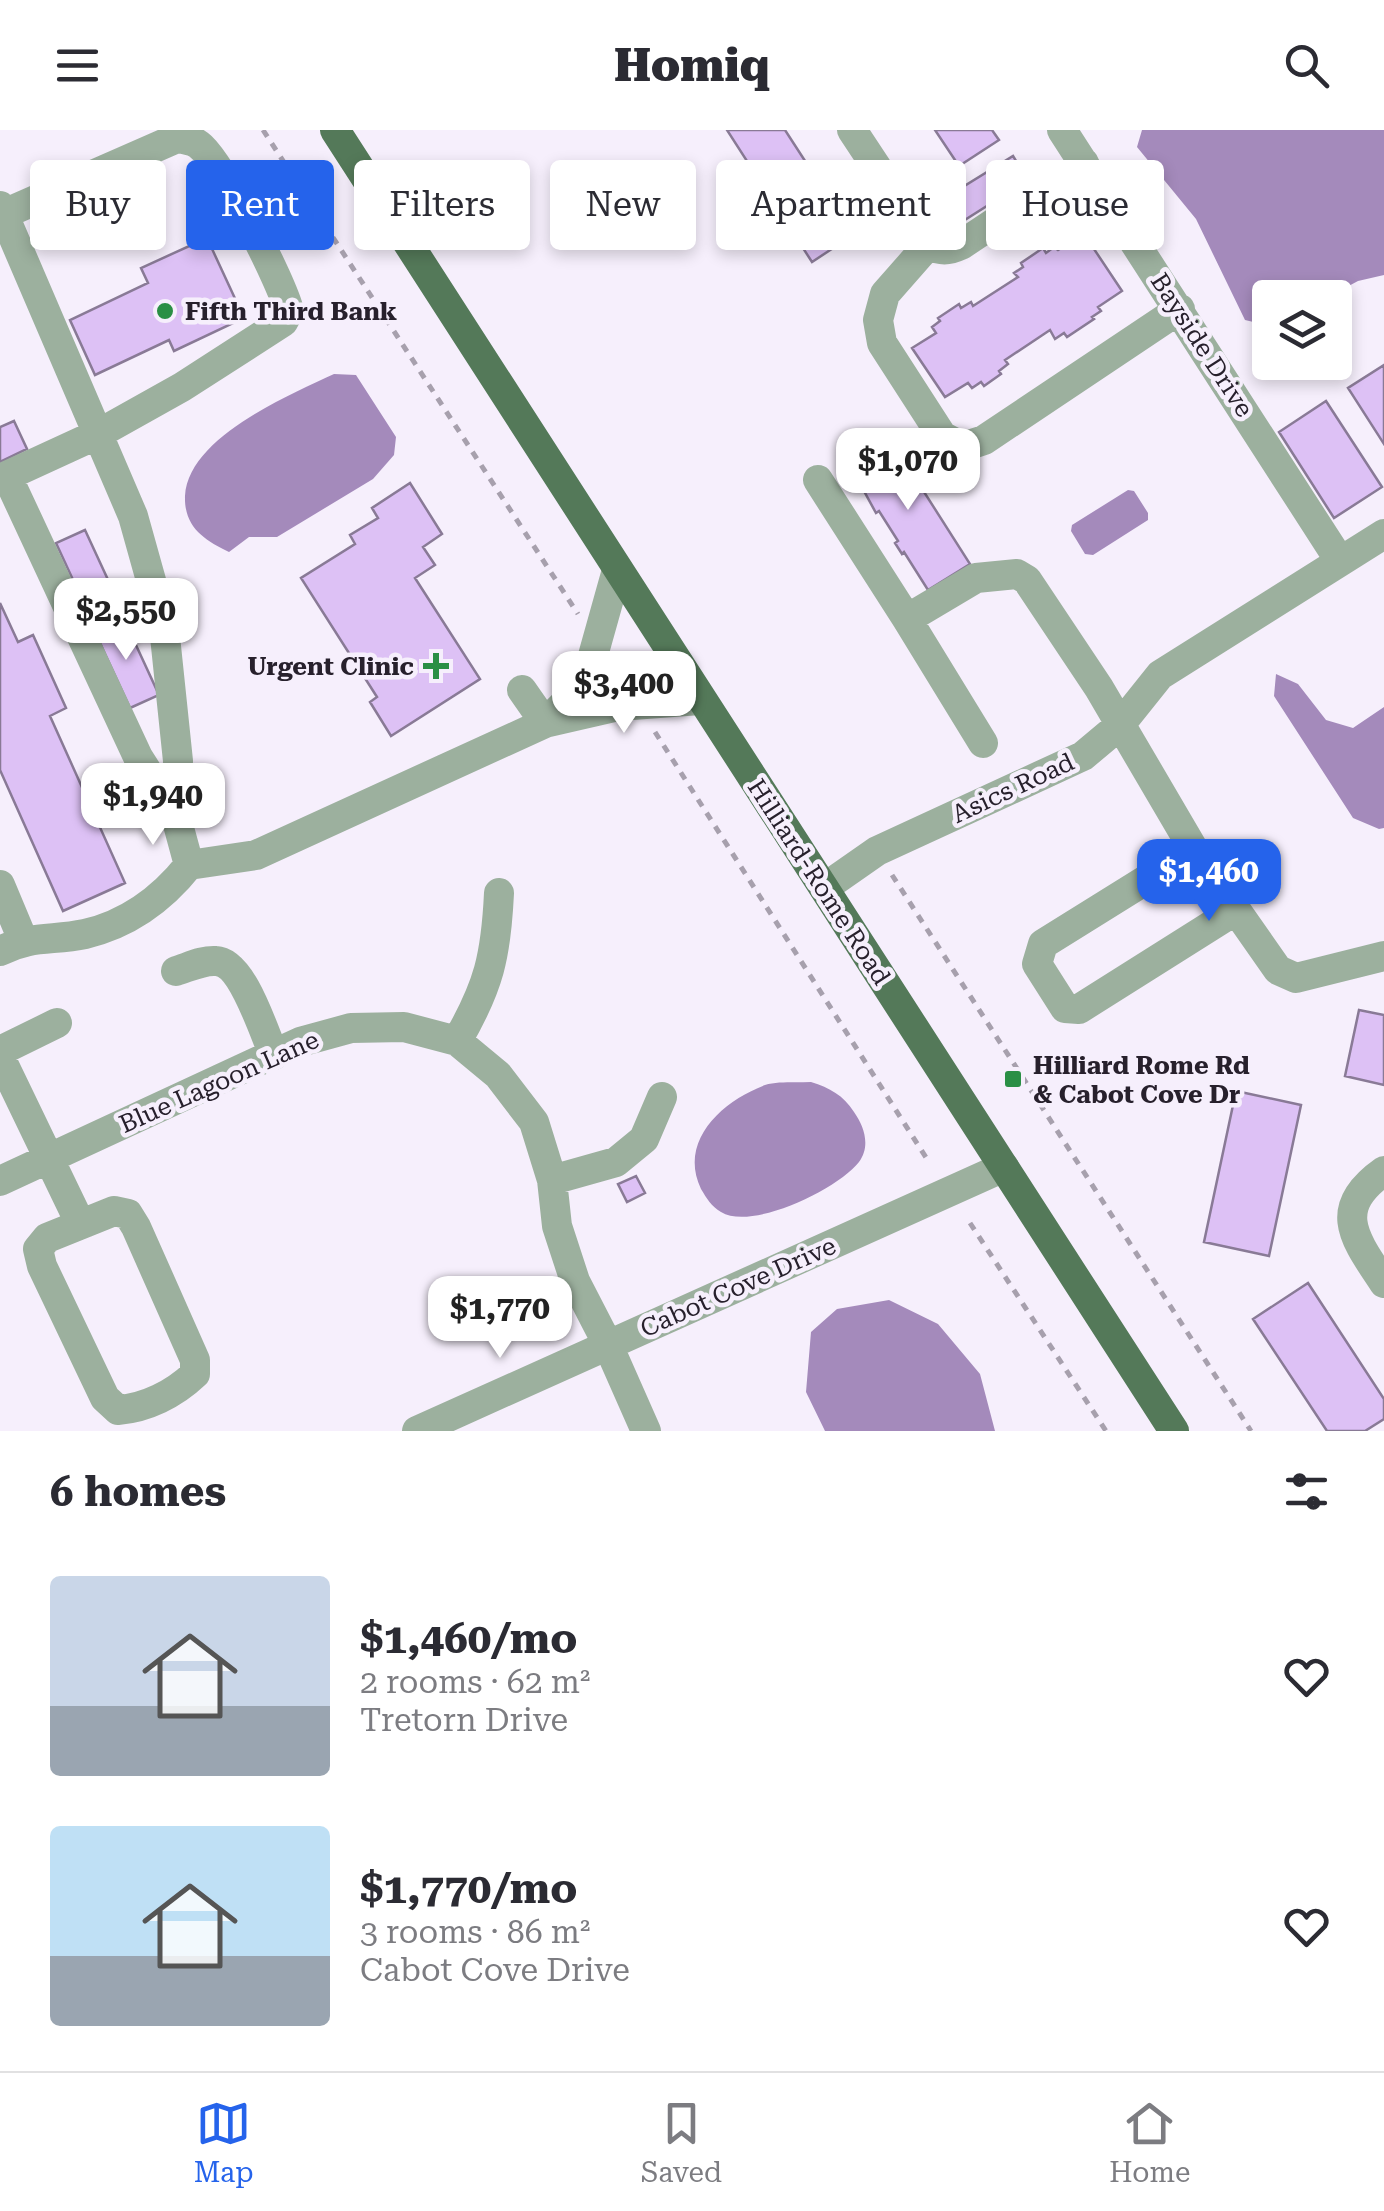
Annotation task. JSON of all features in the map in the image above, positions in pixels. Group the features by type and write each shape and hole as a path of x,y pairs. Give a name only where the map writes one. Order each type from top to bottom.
{"main road":[{"name":"Hilliard-Rome Road","path":"335,130 1174,1431"}],"street":[{"path":"852,130 872,160"},
{"name":"Bayside Drive","path":"1062,130 1081,160"},
{"path":"176,816 138,758 3,477 98,434 182,386 283,322 289,312 258,240 209,154 196,142 177,138 2,210 98,434 133,516 164,627 178,761 176,816 188,865"},
{"path":"923,250 885,294 878,320 882,343 942,436 962,447 984,440 1180,309"},
{"name":"Bayside Drive","path":"1141,250 1340,561"},
{"path":"818,480 983,743"},
{"name":"Asics Road","path":"824,888 878,852 1083,756 1120,725 1160,675 1384,534"},
{"path":"545,722 573,696 589,670 617,570"},
{"path":"907,619 976,578 1017,574 1027,580 1194,850 1278,970 1296,978 1384,956"},
{"path":"522,690 545,722"},
{"path":"0,885 11,945 86,934 146,908 168,891 188,865 256,855 545,722 619,706 700,700"},
{"path":"1194,850 1043,944 1036,964 1065,1008 1079,1009 1236,910"},
{"path":"457,1041 481,999 496,948 499,893"},
{"path":"176,971 218,960 229,964 239,976 274,1056"},
{"path":"58,1023 0,1054 80,1223"},
{"name":"Blue Lagoon Lane","path":"0,1181 300,1042 351,1028 404,1028 457,1041 498,1076 534,1122 552,1180 557,1226 575,1281 646,1431"},
{"path":"552,1180 616,1162 644,1139 662,1097"},
{"name":"Cabot Cove Drive","path":"417,1431 1004,1168"},
{"path":"1384,1171 1362,1186 1351,1210 1354,1237 1384,1284"},
{"path":"114,1211 128,1214 195,1360 194,1374 183,1386 138,1409 118,1410 105,1398 42,1266 38,1249 46,1238 80,1223 114,1211"}],"path":[{"path":"892,875 1252,1431"},
{"path":"970,1223 1106,1431"}],"shaded area":[{"path":"1142,130 1384,130 1384,275 1352,284 1352,280 1252,280 1252,322 1245,320 1196,219 1164,180 1164,160 1148,160 1137,147"},
{"path":"334,374 356,375 396,437 394,455 373,479 277,537 249,537 229,552 211,543 192,524 186,507 190,475 203,456 243,422"},
{"path":"1128,490 1134,491 1148,513 1148,520 1093,555 1085,554 1071,531 1072,525"},
{"path":"1276,674 1298,684 1326,720 1353,728 1384,707 1384,828 1353,818 1274,696"},
{"path":"811,1082 841,1097 858,1118 865,1143 859,1162 833,1184 773,1212 735,1216 718,1210 701,1189 695,1171 695,1155 708,1125 734,1101 765,1085"},
{"path":"889,1300 938,1324 980,1374 995,1431 825,1431 806,1392 811,1332 837,1309"}],"building":[{"path":"727,130 785,130 804,160 746,160"},
{"path":"935,130 992,130 999,140 966,161 955,160"},
{"path":"986,173 986,207 966,219 966,185"},
{"name":"Fifth Third Bank","path":"186,248 213,250 244,318 174,351 169,340 95,375 70,320 148,283 141,268"},
{"path":"804,250 830,250 812,262"},
{"path":"1040,250 1095,250 1122,291 1098,307 1101,311 1094,319 1067,337 1064,333 1055,339 1050,330 1005,360 1008,364 999,371 1001,374 984,386 981,382 972,388 968,383 945,397 912,348 936,333 932,327 940,321 938,318 959,304 961,308 971,302 973,306 1018,277 1014,273 1023,267 1021,263"},
{"path":"1384,365 1384,444 1348,388"},
{"path":"1326,401 1382,487 1334,518 1279,432"},
{"path":"14,421 27,449 0,462 0,427"},
{"path":"889,437 970,564 928,590 853,471 849,473 844,466"},
{"path":"410,483 442,534 423,547 435,565 415,578 480,679 391,736 370,702 377,697 301,578 355,544 350,535 378,518 372,508"},
{"path":"85,530 121,608 92,621 56,543"},
{"path":"0,603 18,642 33,635 66,708 50,716 125,883 63,911 0,770"},
{"path":"123,617 159,695 130,708 94,630"},
{"path":"1359,1010 1384,1015 1384,1085 1345,1076"},
{"path":"1236,1091 1301,1105 1269,1256 1204,1242"},
{"path":"636,1176 645,1193 627,1202 618,1184"},
{"path":"1308,1283 1384,1399 1384,1419 1365,1431 1327,1431 1253,1319"}],"place":[{"name":"Fifth Third Bank","path":"165,311"},
{"name":"Urgent Clinic","path":"436,666"},
{"name":"Hilliard Rome Rd & Cabot Cove Dr","path":"1013,1079"}]}
